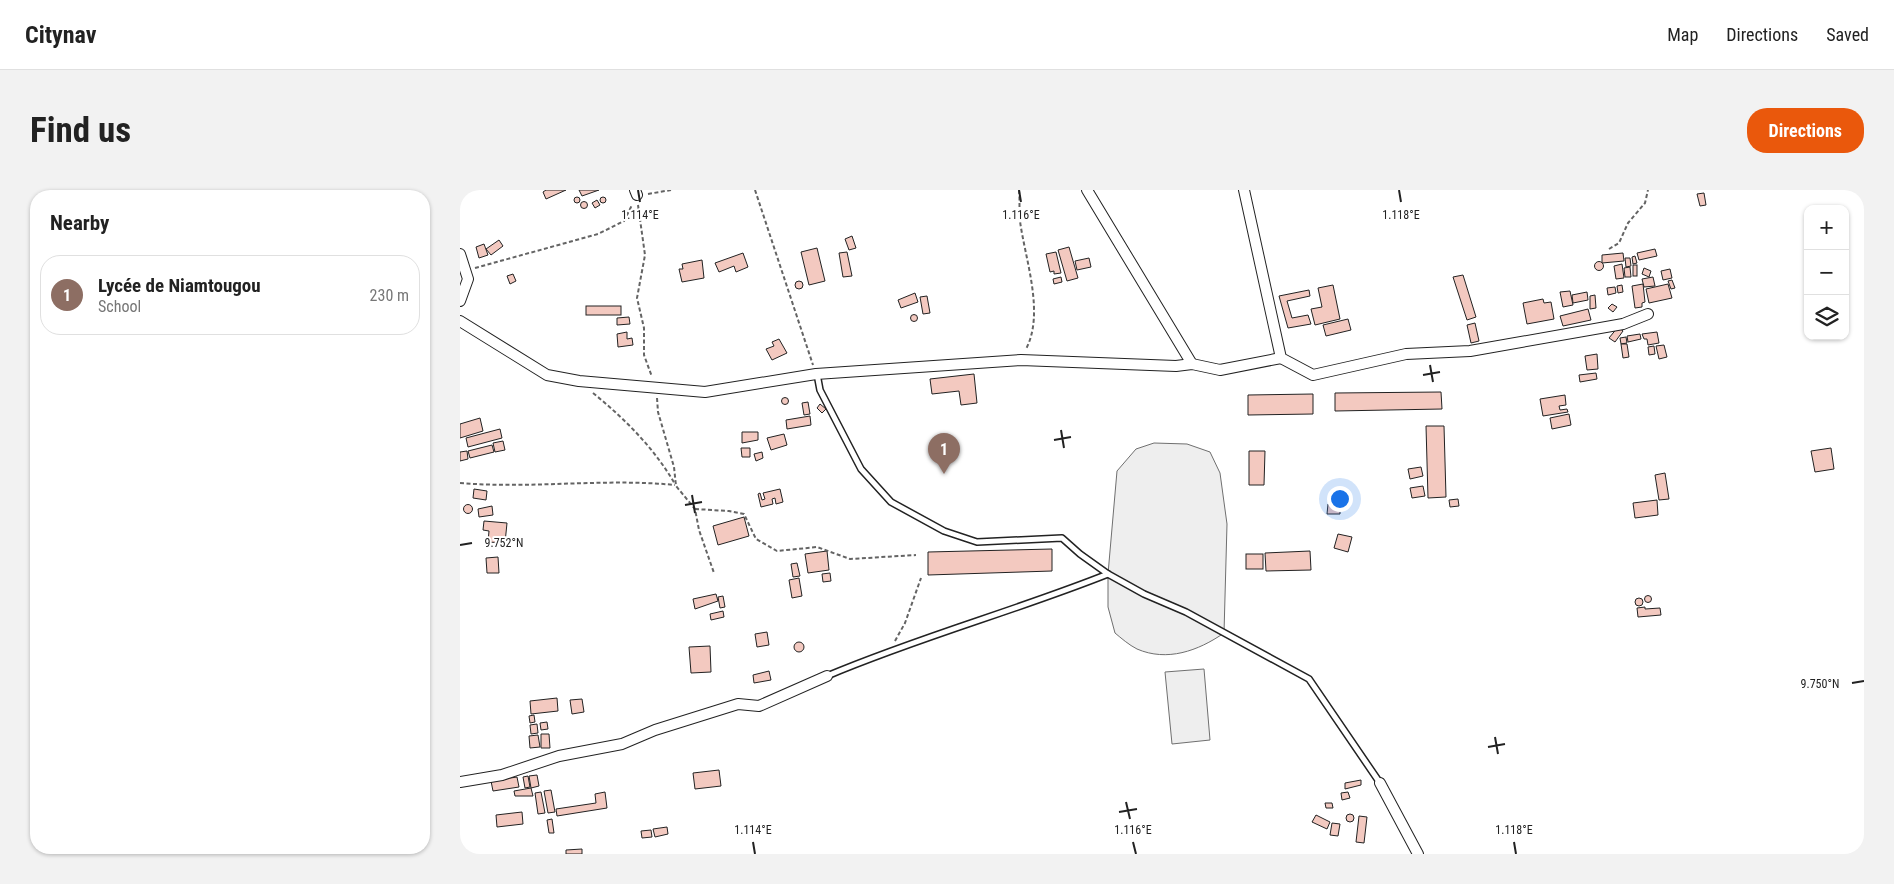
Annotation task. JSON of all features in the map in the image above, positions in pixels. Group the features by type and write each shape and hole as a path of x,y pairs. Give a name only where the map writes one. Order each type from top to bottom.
{"street":[{"path":"1086,190 1192,364"},
{"path":"1244,190 1281,358"},
{"path":"460,254 468,278 460,301"},
{"path":"460,321 547,375 579,381 705,392 816,374 1020,360 1176,366 1192,364 1220,370 1281,358 1313,375 1406,354 1470,351 1623,324 1648,314"},
{"path":"460,782 502,775 559,756 622,744 655,730 738,704 759,706 827,676"},
{"path":"1380,783 1418,854"}],"lane":[{"path":"816,374 820,390 861,469 892,502 944,531 977,542 1062,538 1080,554 1108,574 1144,594 1186,612 1309,679 1380,783"},
{"path":"827,676 890,650 1053,596 1108,574"}],"path":[{"path":"466,271 598,234 624,221 636,192 671,190"},
{"path":"755,190 816,374"},
{"path":"1019,190 1020,220 1034,315 1032,337 1020,360"},
{"path":"1609,249 1619,243 1628,222 1645,203 1648,190"},
{"path":"460,483 566,485 640,482 676,486 663,462 640,436 579,381"},
{"path":"695,509 744,514 756,539 776,551 817,547 850,558 916,555"},
{"path":"890,650 905,623 921,578"}],"shaded area":[{"path":"1154,443 1187,444 1210,452 1220,473 1227,524 1224,633 1204,645 1182,653 1160,655 1137,649 1115,633 1108,607 1108,574 1117,471 1136,449"},
{"path":"1204,669 1210,740 1172,744 1165,672"}],"building":[{"path":"546,190 566,190 546,199 543,192"},
{"path":"579,190 599,190 582,196"},
{"path":"1704,193 1706,205 1700,206 1697,194"},
{"path":"577,197 580,200 577,203 574,200"},
{"path":"603,197 606,200 603,203 600,200"},
{"path":"597,200 600,205 595,208 592,203"},
{"path":"584,202 587,205 584,208 581,205"},
{"path":"852,236 856,248 849,250 845,239"},
{"path":"499,240 503,246 491,255 486,249"},
{"path":"484,244 488,255 479,258 476,247"},
{"path":"1069,247 1078,278 1067,281 1058,250"},
{"path":"817,248 825,281 809,285 801,252"},
{"path":"1655,249 1657,256 1639,260 1637,253"},
{"path":"847,252 852,276 843,277 839,253"},
{"path":"1056,252 1061,273 1054,274 1054,271 1050,272 1046,254"},
{"path":"743,253 748,267 736,272 734,266 719,272 715,263"},
{"path":"1623,253 1624,261 1602,263 1602,255"},
{"path":"1635,256 1637,263 1633,264 1632,257"},
{"path":"1089,258 1091,267 1077,270 1075,261"},
{"path":"1625,258 1630,258 1631,266 1626,267"},
{"path":"702,260 704,278 682,282 679,269 683,269 682,264"},
{"path":"1599,262 1603,266 1599,270 1595,266"},
{"path":"1622,264 1624,278 1616,279 1614,266"},
{"path":"1633,265 1637,265 1637,276 1633,276"},
{"path":"1630,267 1631,277 1625,277 1624,268"},
{"path":"1644,268 1651,271 1649,277 1642,274"},
{"path":"1670,269 1672,278 1663,280 1661,271"},
{"path":"513,274 516,281 510,284 507,276"},
{"path":"1463,275 1476,317 1467,320 1453,277"},
{"path":"1061,277 1062,282 1054,284 1053,279"},
{"path":"1653,277 1655,286 1644,287 1642,279"},
{"path":"1672,280 1675,288 1671,289 1668,281"},
{"path":"799,281 803,285 799,289 795,285"},
{"path":"1643,284 1645,302 1642,303 1642,307 1635,308 1632,286"},
{"path":"1668,284 1672,298 1649,303 1646,289"},
{"path":"1333,285 1340,319 1315,325 1311,309 1322,307 1318,288"},
{"path":"1622,285 1623,292 1618,293 1617,286"},
{"path":"1615,287 1616,293 1608,295 1607,288"},
{"path":"1309,290 1310,296 1287,301 1292,318 1308,315 1311,324 1288,328 1279,296"},
{"path":"1570,291 1573,305 1563,307 1560,292"},
{"path":"1587,292 1588,300 1573,303 1572,295"},
{"path":"915,293 918,302 901,308 898,300"},
{"path":"1595,295 1596,308 1590,309 1590,296"},
{"path":"927,296 930,313 923,314 920,297"},
{"path":"1543,299 1544,303 1551,302 1554,319 1527,324 1523,303"},
{"path":"1612,304 1617,307 1613,312 1608,308"},
{"path":"586,306 621,306 621,315 586,315"},
{"path":"1588,309 1591,320 1563,326 1560,316"},
{"path":"914,315 917,318 914,321 911,318"},
{"path":"629,317 630,324 617,325 617,318"},
{"path":"1348,319 1351,330 1326,336 1323,325"},
{"path":"1475,323 1479,341 1471,343 1467,325"},
{"path":"1618,327 1623,331 1615,342 1609,338"},
{"path":"627,332 627,339 632,338 633,345 618,347 617,334"},
{"path":"1657,332 1659,343 1648,345 1647,339 1644,339 1642,334"},
{"path":"1640,334 1641,339 1628,342 1627,336"},
{"path":"1626,337 1627,343 1621,344 1620,338"},
{"path":"779,339 787,353 772,360 766,349 774,346 772,342"},
{"path":"1621,344 1627,344 1629,357 1623,358"},
{"path":"1664,345 1667,357 1659,359 1656,346"},
{"path":"1654,346 1655,354 1649,355 1648,347"},
{"path":"1597,354 1598,369 1587,370 1585,356"},
{"path":"1596,373 1597,379 1580,382 1579,375"},
{"path":"974,374 977,403 961,405 959,391 932,394 930,379"},
{"path":"1441,392 1442,409 1335,411 1335,393"},
{"path":"1313,394 1313,414 1248,415 1248,395"},
{"path":"1565,395 1566,405 1559,406 1560,410 1567,409 1568,412 1543,416 1540,399"},
{"path":"785,397 789,401 785,405 781,401"},
{"path":"808,402 810,414 804,415 802,403"},
{"path":"820,404 826,409 822,413 817,408"},
{"path":"1569,414 1571,425 1552,429 1550,418"},
{"path":"810,416 811,425 787,429 786,420"},
{"path":"480,418 483,431 460,438 460,424"},
{"path":"1426,426 1444,426 1446,497 1428,498"},
{"path":"500,429 502,438 468,447 466,438"},
{"path":"742,432 758,432 758,440 742,443"},
{"path":"784,434 787,445 771,450 767,438"},
{"path":"503,441 505,450 495,452 493,443"},
{"path":"492,445 494,452 470,458 468,451"},
{"path":"741,448 750,448 750,457 742,457"},
{"path":"1831,448 1834,469 1815,472 1811,451"},
{"path":"467,451 468,459 460,461 460,452"},
{"path":"1249,451 1265,451 1264,485 1249,485"},
{"path":"762,452 763,458 756,461 754,454"},
{"path":"1421,467 1423,476 1410,479 1408,469"},
{"path":"1665,473 1669,499 1659,500 1655,475"},
{"path":"1423,486 1425,496 1412,498 1410,488"},
{"path":"474,489 487,491 486,500 473,498"},
{"path":"780,489 783,502 776,504 775,498 772,499 773,504 761,507 758,494 760,493 762,500 765,499 763,493"},
{"path":"1458,499 1459,506 1450,507 1449,500"},
{"path":"1657,500 1658,515 1635,518 1633,503"},
{"path":"468,504 473,509 468,514 463,509"},
{"path":"1328,504 1340,505 1340,514 1327,514"},
{"path":"492,506 493,515 479,517 478,509"},
{"path":"744,517 749,536 718,545 713,526"},
{"path":"484,521 507,523 505,543 488,542 489,531 483,530"},
{"path":"1338,534 1352,537 1348,552 1334,548"},
{"path":"1052,549 1052,571 928,575 928,552"},
{"path":"827,551 829,570 808,573 805,554"},
{"path":"1310,551 1311,570 1266,571 1265,553"},
{"path":"1246,554 1263,554 1263,569 1246,569"},
{"path":"498,557 499,573 487,573 486,558"},
{"path":"797,563 800,576 793,577 791,564"},
{"path":"830,573 831,581 823,582 822,574"},
{"path":"799,578 802,596 792,598 789,580"},
{"path":"716,594 718,601 695,609 693,599"},
{"path":"723,596 725,607 720,608 718,597"},
{"path":"1648,596 1651,599 1648,602 1645,599"},
{"path":"1639,598 1643,602 1639,606 1635,602"},
{"path":"1645,607 1645,609 1660,608 1661,615 1638,617 1637,608"},
{"path":"723,611 724,617 711,620 710,614"},
{"path":"767,632 769,645 757,647 755,634"},
{"path":"797,642 801,642 804,647 803,651 797,652 794,649 794,645"},
{"path":"710,646 711,672 691,673 689,647"},
{"path":"769,671 771,680 754,683 753,675"},
{"path":"557,698 558,711 531,714 530,701"},
{"path":"582,699 584,712 572,714 570,700"},
{"path":"534,715 535,722 530,723 529,716"},
{"path":"547,722 548,729 541,730 540,723"},
{"path":"537,724 538,733 531,734 530,725"},
{"path":"541,734 549,734 550,748 541,748"},
{"path":"538,735 540,747 530,748 529,736"},
{"path":"719,770 721,786 695,789 693,773"},
{"path":"537,775 539,786 531,788 529,776"},
{"path":"528,776 530,787 525,788 523,777"},
{"path":"517,777 519,787 493,791 491,781"},
{"path":"1361,780 1361,785 1345,789 1345,783"},
{"path":"531,788 533,796 515,796 514,791"},
{"path":"551,790 555,812 548,813 544,791"},
{"path":"541,792 545,813 538,814 535,793"},
{"path":"605,792 607,808 557,816 556,809 596,803 595,794"},
{"path":"1348,792 1350,798 1342,800 1341,793"},
{"path":"1325,803 1332,803 1333,808 1326,808"},
{"path":"522,812 523,824 497,827 496,815"},
{"path":"1350,814 1354,818 1350,822 1346,818"},
{"path":"1316,815 1330,822 1327,829 1312,822"},
{"path":"1359,816 1367,817 1364,843 1356,842"},
{"path":"552,819 554,833 549,833 547,820"},
{"path":"1332,823 1340,824 1338,836 1330,835"},
{"path":"667,827 668,834 655,837 653,829"},
{"path":"651,830 652,837 642,838 641,831"},
{"path":"582,849 582,854 566,854 566,850"}],"place":[{"name":"Lycée de Niamtougou","path":"944,474"}]}
